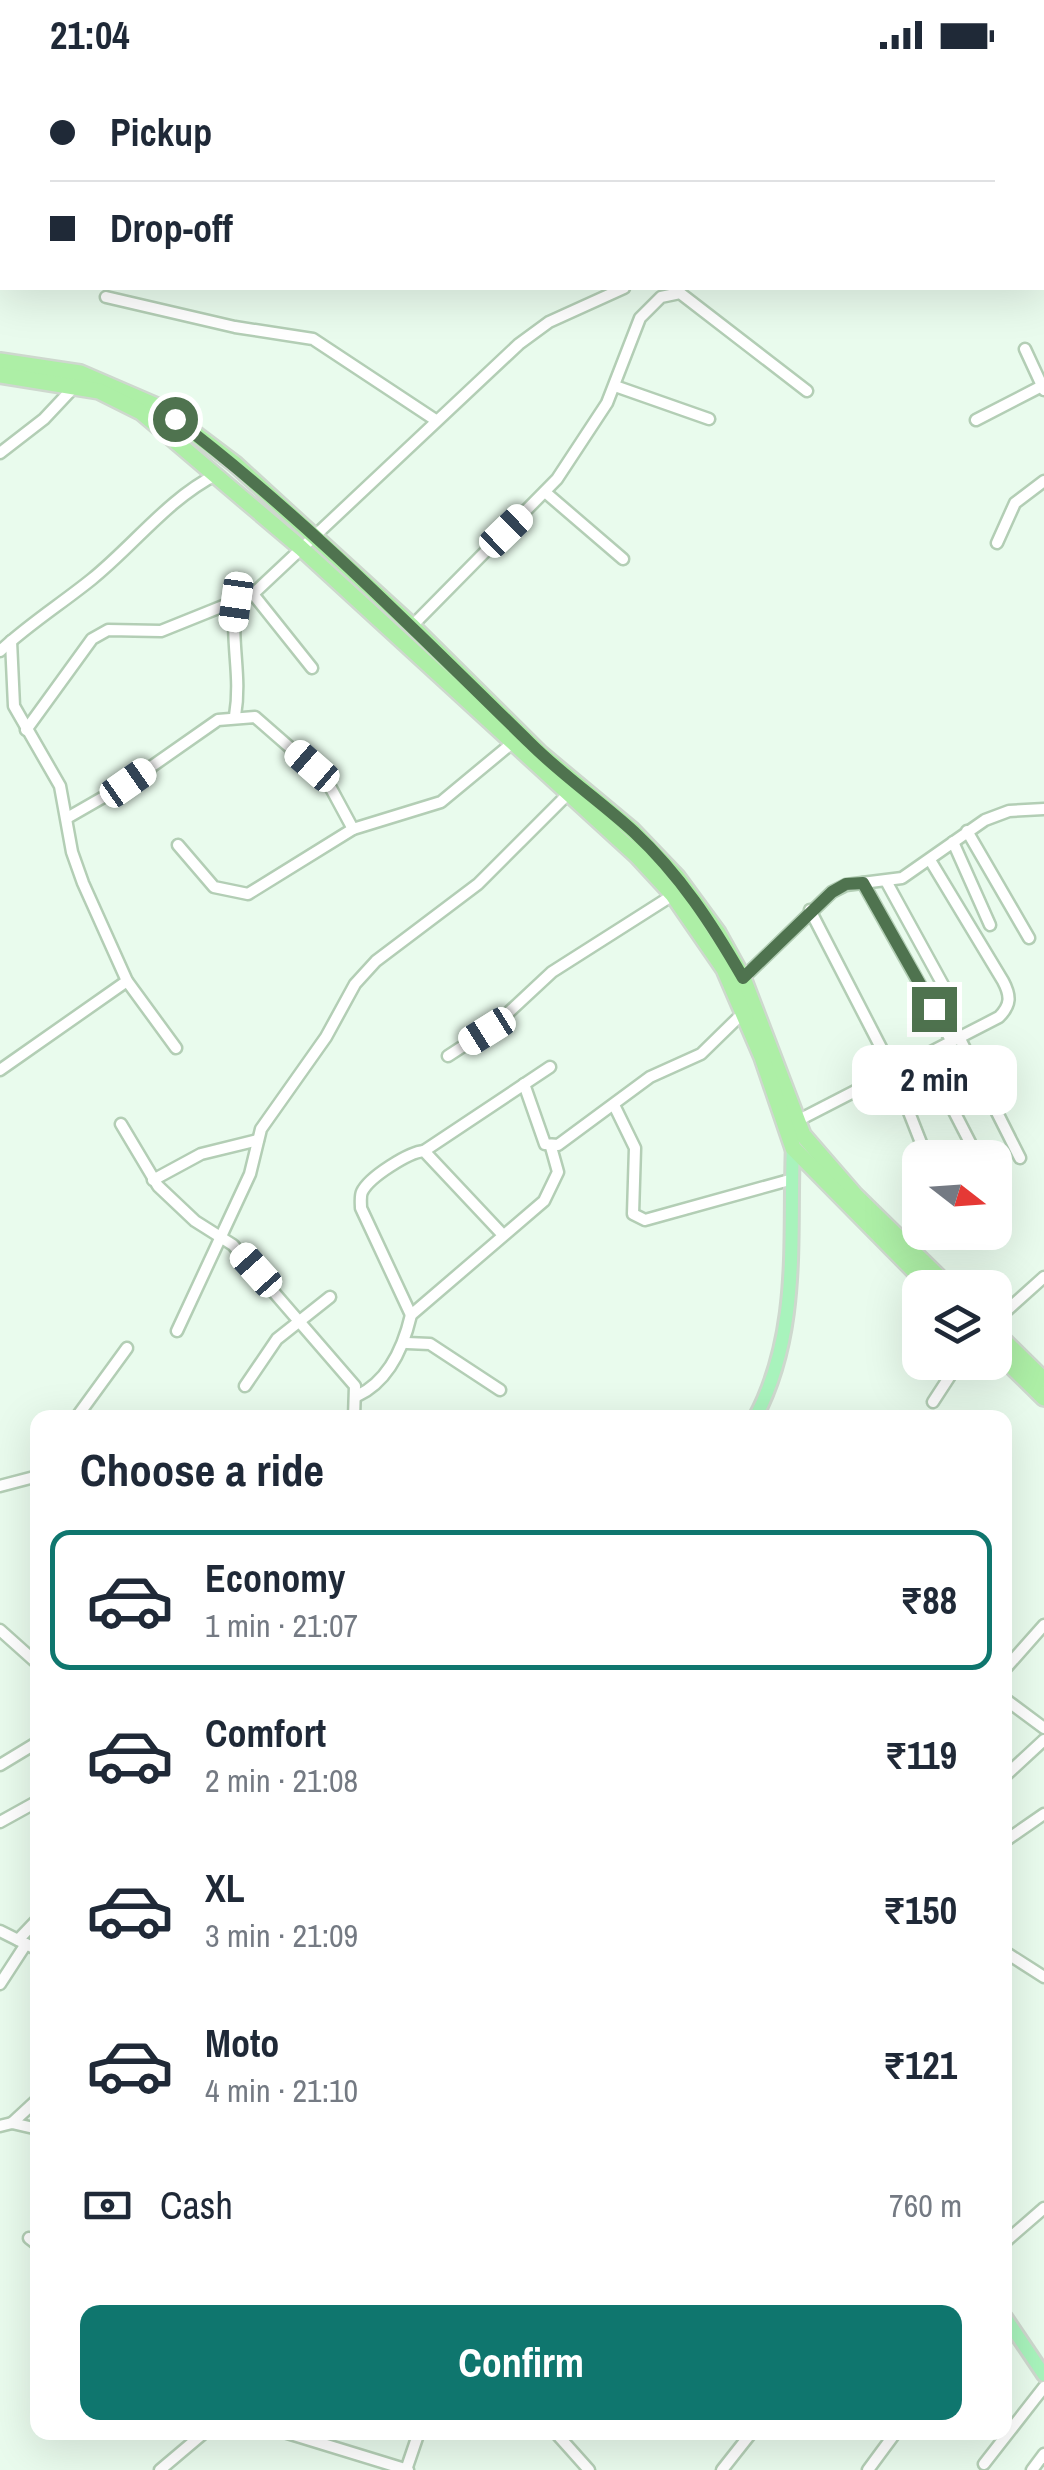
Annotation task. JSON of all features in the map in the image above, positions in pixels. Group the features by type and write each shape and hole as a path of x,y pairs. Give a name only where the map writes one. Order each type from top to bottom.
{"highway":[{"path":"0,361 80,373 161,408 235,464 412,626 559,779 632,830 677,877 738,983 795,1122 831,1169 932,1270"},
{"path":"0,374 76,385 141,412 301,548 511,744 537,759"},
{"path":"559,779 568,794 673,895 738,983 744,1013 792,1148 913,1270"},
{"path":"1012,1349 1044,1380"},
{"path":"1012,1367 1044,1398"}],"main road":[{"path":"759,1410 772,1380 790,1306 795,1122"},
{"path":"1012,2327 1044,2375"}],"street":[{"path":"26,730 62,677 101,632 161,631 253,594 434,419 549,322 620,290"},
{"path":"412,626 545,492 587,437 615,386 640,318 652,304 671,292 680,294 807,390"},
{"path":"106,297 235,328 313,339 434,419"},
{"path":"976,420 1042,384 1025,349"},
{"path":"0,453 44,419 76,385"},
{"path":"615,386 709,419"},
{"path":"0,651 41,614 93,579 194,486 217,474"},
{"path":"998,543 1015,503 1044,481"},
{"path":"545,492 623,559"},
{"path":"253,594 312,668"},
{"path":"235,716 241,677 231,637 236,602"},
{"path":"11,641 14,706 60,786 72,852 126,980 176,1048"},
{"path":"67,818 128,783 218,720 235,716 255,717 312,766 335,793 353,829"},
{"path":"178,844 214,888 248,894 353,829 441,802 511,744"},
{"path":"177,1331 250,1174 261,1129 326,1038 354,984 376,961 478,884 568,794"},
{"path":"738,983 810,910 846,884 902,878 966,831 1009,811 1043,810"},
{"path":"966,831 1029,938"},
{"path":"952,842 990,925"},
{"path":"795,1122 999,1017 1010,998 930,860"},
{"path":"886,881 954,1005"},
{"path":"863,883 1020,1158"},
{"path":"448,1056 494,1026 552,972 673,895"},
{"path":"810,910 892,1069 920,1140"},
{"path":"0,1070 126,980"},
{"path":"551,1146 614,1106 650,1077 701,1054 744,1013"},
{"path":"924,1054 969,1140"},
{"path":"357,1396 367,1391 407,1343 412,1315 361,1208 360,1196 410,1155 424,1150 550,1067"},
{"path":"412,1315 550,1192 558,1172 551,1146 540,1136 524,1084"},
{"path":"614,1106 635,1148 630,1205 633,1214 645,1220 794,1178"},
{"path":"121,1124 153,1180 195,1221 223,1237 301,1319 355,1386 355,1410"},
{"path":"153,1180 202,1154 258,1140"},
{"path":"424,1150 504,1235"},
{"path":"1012,1306 1044,1277"},
{"path":"245,1386 277,1339 330,1297"},
{"path":"407,1343 430,1344 500,1390"},
{"path":"82,1410 127,1348"},
{"path":"934,1402 948,1380"},
{"path":"0,1486 30,1477"},
{"path":"1012,1662 1044,1625"},
{"path":"0,1630 30,1657"},
{"path":"1012,1704 1044,1728"},
{"path":"1012,1770 1044,1740"},
{"path":"0,1765 30,1749"},
{"path":"0,1822 30,1805"},
{"path":"1012,1836 1044,1814"},
{"path":"0,1931 27,1945 0,1984"},
{"path":"1012,1956 1044,1976"},
{"path":"6,2124 30,2105"},
{"path":"1012,2236 1044,2208"},
{"path":"1012,2428 1044,2387"},
{"path":"160,2470 196,2440"},
{"path":"310,2440 407,2470 416,2440"},
{"path":"562,2440 589,2470"},
{"path":"722,2470 746,2440"},
{"path":"868,2470 890,2440"},
{"path":"984,2464 1003,2440"},
{"path":"1032,2470 1044,2454"}],"route":[{"path":"175,419 235,464 412,626 541,754 652,849 700,907 743,978 832,892 846,884 863,883 934,1009"}]}
